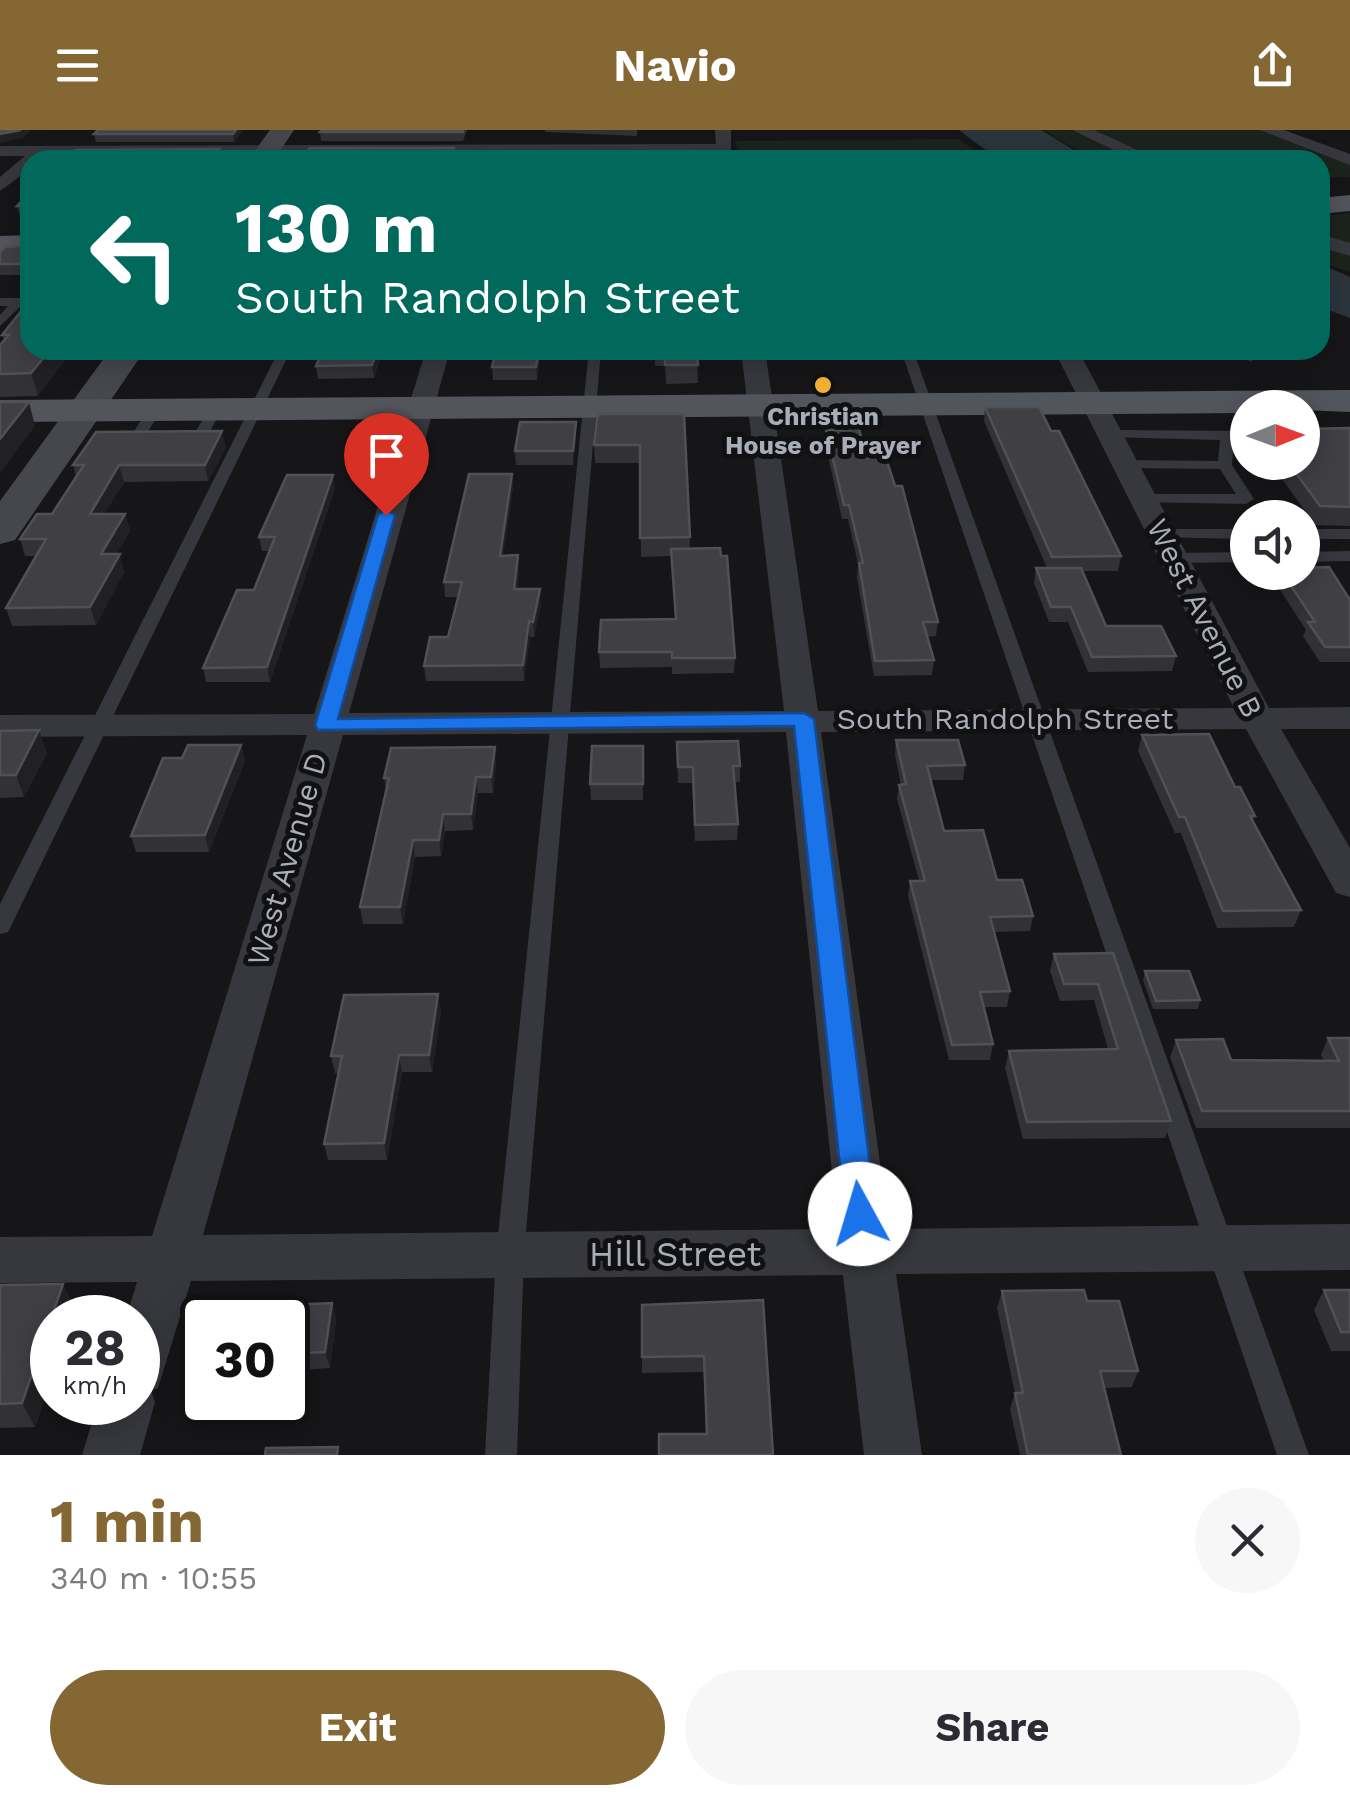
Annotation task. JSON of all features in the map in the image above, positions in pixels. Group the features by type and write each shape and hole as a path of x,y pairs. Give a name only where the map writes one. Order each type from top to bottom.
{"main road":[{"path":"0,411 79,427 220,428 417,410 925,404 1102,418 1350,400"}],"street":[{"path":"42,150 65,130"},
{"path":"1080,130 1127,150"},
{"path":"1268,130 1323,150"},
{"path":"567,150 724,139"},
{"path":"200,150 355,150"},
{"path":"0,186 20,169"},
{"path":"0,531 79,427 122,360"},
{"name":"West Avenue D","path":"160,1298 434,360"},
{"path":"755,360 804,719 865,1253 893,1455"},
{"name":"West Avenue B","path":"1071,360 1257,718 1350,882"},
{"name":"South Randolph Street","path":"0,726 1350,718"},
{"name":"Hill Street","path":"0,1260 1350,1248"},
{"path":"111,1455 121,1425"}],"lane":[{"path":"0,322 20,305"},
{"path":"0,926 99,726 220,428 277,360"},
{"path":"500,1455 510,1255 564,722 595,360"},
{"path":"910,360 1293,1455"},
{"path":"1102,418 1227,436 1225,465 1246,499 1144,499"},
{"path":"120,436 149,427"},
{"path":"1126,464 1225,465"},
{"path":"1320,534 1350,534"},
{"path":"1168,546 1230,537"},
{"path":"1168,546 1230,555"},
{"path":"1320,557 1350,556"}],"shaded area":[{"path":"959,130 1041,130 1074,150 986,150"},
{"path":"1043,130 1070,130 1120,150 1077,150"},
{"path":"1088,130 1259,130 1313,150 1135,150"},
{"path":"958,139 975,150 737,150 735,141"},
{"path":"1330,157 1350,164 1350,177 1330,177"},
{"path":"1350,213 1350,272 1330,265 1330,215"},
{"path":"1330,268 1350,277 1350,318 1330,311"}],"building":[{"path":"98,130 236,130 233,134 94,134"},
{"path":"463,130 463,132 320,132"},
{"path":"310,148 454,148 453,150"},
{"path":"219,149 218,150 75,150"},
{"path":"20,246 20,264 0,264 0,252 5,247"},
{"path":"20,312 20,360 42,360 31,373 0,374 0,345 9,335 2,335"},
{"path":"319,360 374,360 372,365 316,366"},
{"path":"494,360 537,360 536,367 492,367"},
{"path":"665,360 698,360 698,365 665,365"},
{"path":"0,402 29,402 0,439"},
{"path":"985,407 1039,407 1051,431 1059,431 1121,556 1052,557"},
{"path":"600,414 684,414 690,537 640,538 640,445 594,445"},
{"path":"520,422 576,422 573,451 515,451"},
{"path":"1350,428 1350,507 1320,506 1320,500 1316,500 1301,480 1320,480 1320,429"},
{"path":"859,429 867,458 886,458 895,486 902,486 938,622 923,622 934,660 875,661 859,563 863,563 826,430"},
{"path":"222,431 205,465 119,465 90,514 125,514 101,554 120,554 90,607 6,608 46,539 20,539 37,514 52,514 84,465 73,465 96,432"},
{"path":"469,474 512,474 500,556 518,555 514,589 540,589 533,622 529,621 523,665 424,666 430,637 448,637 462,582 444,582"},
{"path":"287,475 333,475 267,667 203,668 237,590 254,590 275,537 259,537"},
{"path":"720,548 721,556 727,556 735,658 672,658 672,652 599,652 601,620 676,619 671,549"},
{"path":"1320,567 1329,567 1350,600 1350,647 1325,647 1308,622 1315,622 1294,590 1320,590"},
{"path":"1036,568 1081,568 1106,626 1161,626 1176,656 1092,657 1071,607 1051,607"},
{"path":"39,730 16,775 0,775 0,731"},
{"path":"1209,734 1301,910 1223,911 1185,817 1179,817 1142,735"},
{"path":"896,740 958,740 965,765 927,766 944,831 983,830 997,880 1022,880 1033,916 990,917 1010,991 980,992 993,1044 952,1045 910,881 925,881 899,785 906,784"},
{"path":"738,741 740,766 733,766 738,824 695,825 693,767 678,767 677,742"},
{"path":"188,745 241,745 205,835 131,836 163,758 182,758"},
{"path":"592,746 643,746 643,784 590,784"},
{"path":"495,747 491,777 476,777 471,814 443,814 439,840 413,840 400,907 360,907 389,778 384,778 391,748"},
{"path":"1113,953 1171,1121 1027,1122 1009,1051 1118,1049 1098,984 1064,984 1054,954"},
{"path":"1145,971 1189,971 1200,1000 1156,1001"},
{"path":"438,994 429,1055 399,1055 384,1143 324,1144 342,1056 331,1056 344,995"},
{"path":"1328,1038 1350,1038 1350,1111 1202,1111 1176,1040 1223,1039 1231,1060 1339,1061"},
{"path":"63,1284 59,1295 30,1295 30,1380 22,1403 0,1404 0,1285"},
{"path":"1084,1290 1087,1301 1119,1301 1138,1371 1100,1371 1121,1455 1028,1455 1015,1393 1023,1393 1002,1291"},
{"path":"1324,1290 1350,1290 1350,1332 1341,1332"},
{"path":"763,1300 773,1455 659,1455 659,1434 707,1434 704,1356 642,1357 642,1305"},
{"path":"332,1303 325,1352 310,1353 310,1304"},
{"path":"338,1447 337,1455 265,1455 266,1448"}],"place":[{"name":"Christian House of Prayer","path":"823,385"}],"route":[{"path":"386,515 325,725 804,719 860,1214"}]}
